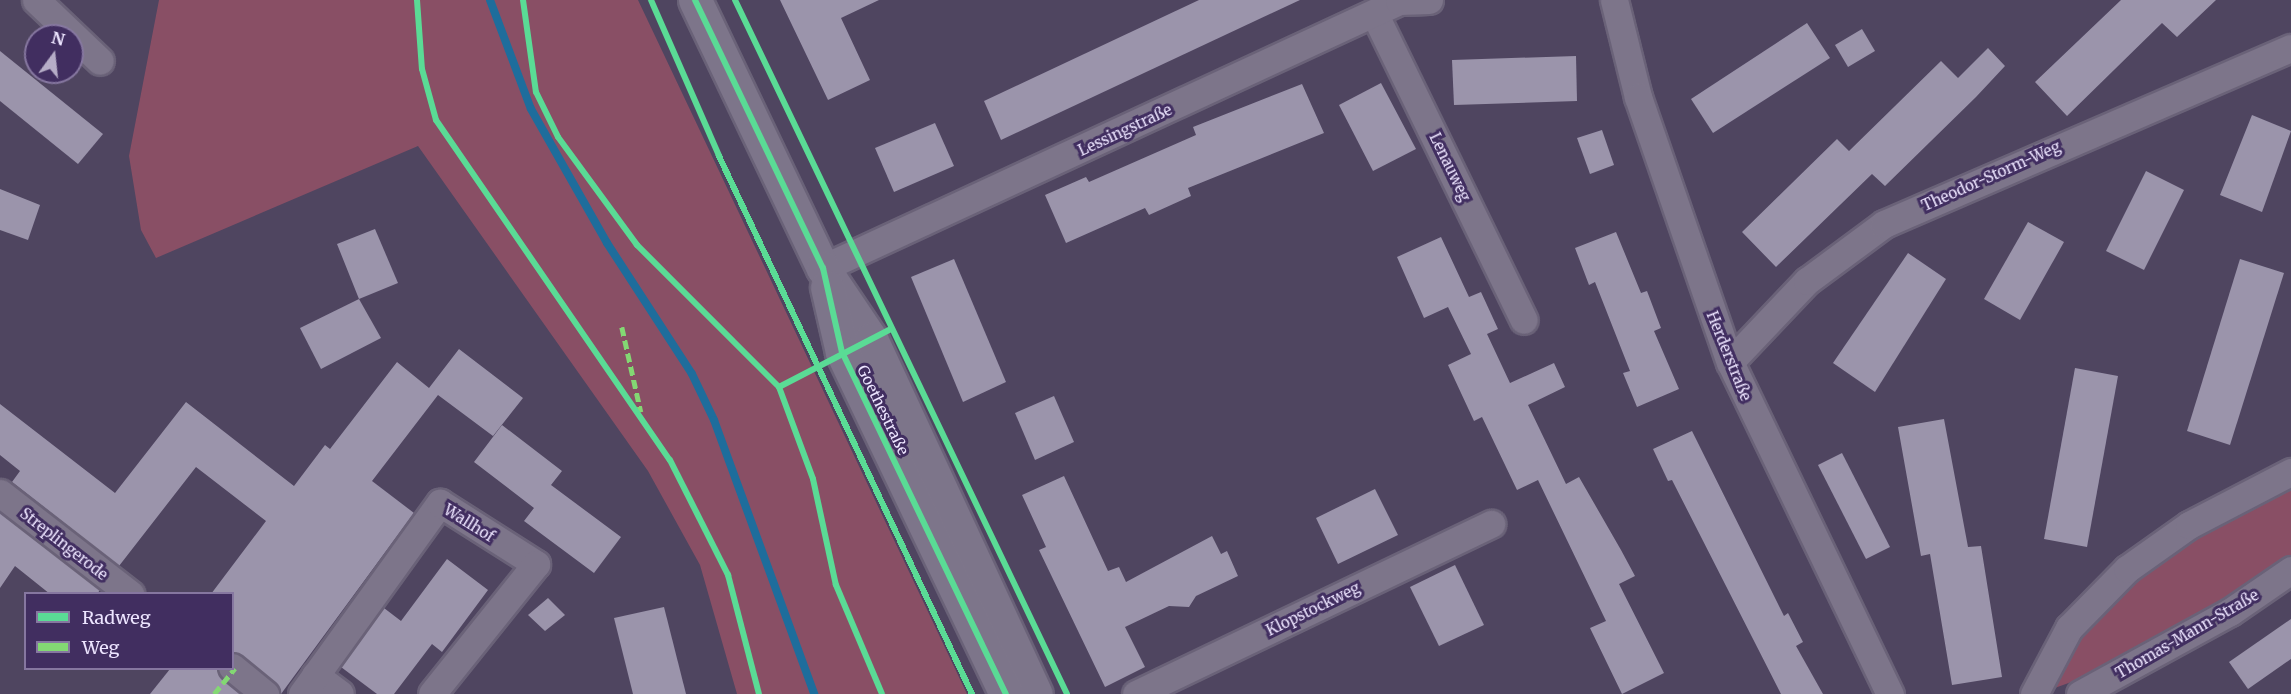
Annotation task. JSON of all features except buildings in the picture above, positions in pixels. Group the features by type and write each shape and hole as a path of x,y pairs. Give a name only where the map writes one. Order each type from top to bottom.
{"main road":[{"name":"Goethestraße","path":"695,0 823,268 871,339 1036,694"},
{"name":"Goethestraße","path":"823,268 842,352 1006,694"}],"street":[{"path":"36,0 100,61"},
{"name":"Lessingstraße","path":"823,268 1375,15 1399,1 1429,0"},
{"name":"Herderstraße","path":"1614,0 1638,97 1730,362 1890,694"},
{"name":"Lenauweg","path":"1375,15 1524,320"},
{"name":"Theodor-Storm-Weg","path":"1730,362 1806,281 1884,224 2291,48"},
{"path":"2034,694 2069,628 2127,569 2189,525 2291,472"},
{"name":"Streplingerode","path":"0,493 127,592"},
{"name":"Wallhof","path":"340,694 309,685 440,503 536,564 432,694"},
{"name":"Klopstockweg","path":"1136,694 1491,524"},
{"name":"Thomas-Mann-Straße","path":"2080,694 2229,612 2291,570"},
{"path":"234,669 265,694"}],"shaded area":[{"path":"159,0 638,0 967,694 737,694 700,565 648,471 418,146 156,258 141,230 129,156"},
{"path":"2291,483 2291,558 2099,672 2052,689 2099,608 2165,546"}],"waterway":[{"path":"490,0 531,109 607,243 692,374 714,420 814,694"}],"marked path":[{"path":"622,327 641,412"},
{"path":"214,694 233,670"}],"cycle path":[{"path":"417,0 422,69 436,120 670,460 728,575 759,694"},
{"path":"523,0 536,92 558,137 637,245 779,387 813,479 836,585 882,694"},
{"path":"651,0 719,156 972,694"},
{"path":"695,0 823,268 842,352 1006,694"},
{"path":"735,0 1067,694"},
{"path":"779,387 891,329"}]}
